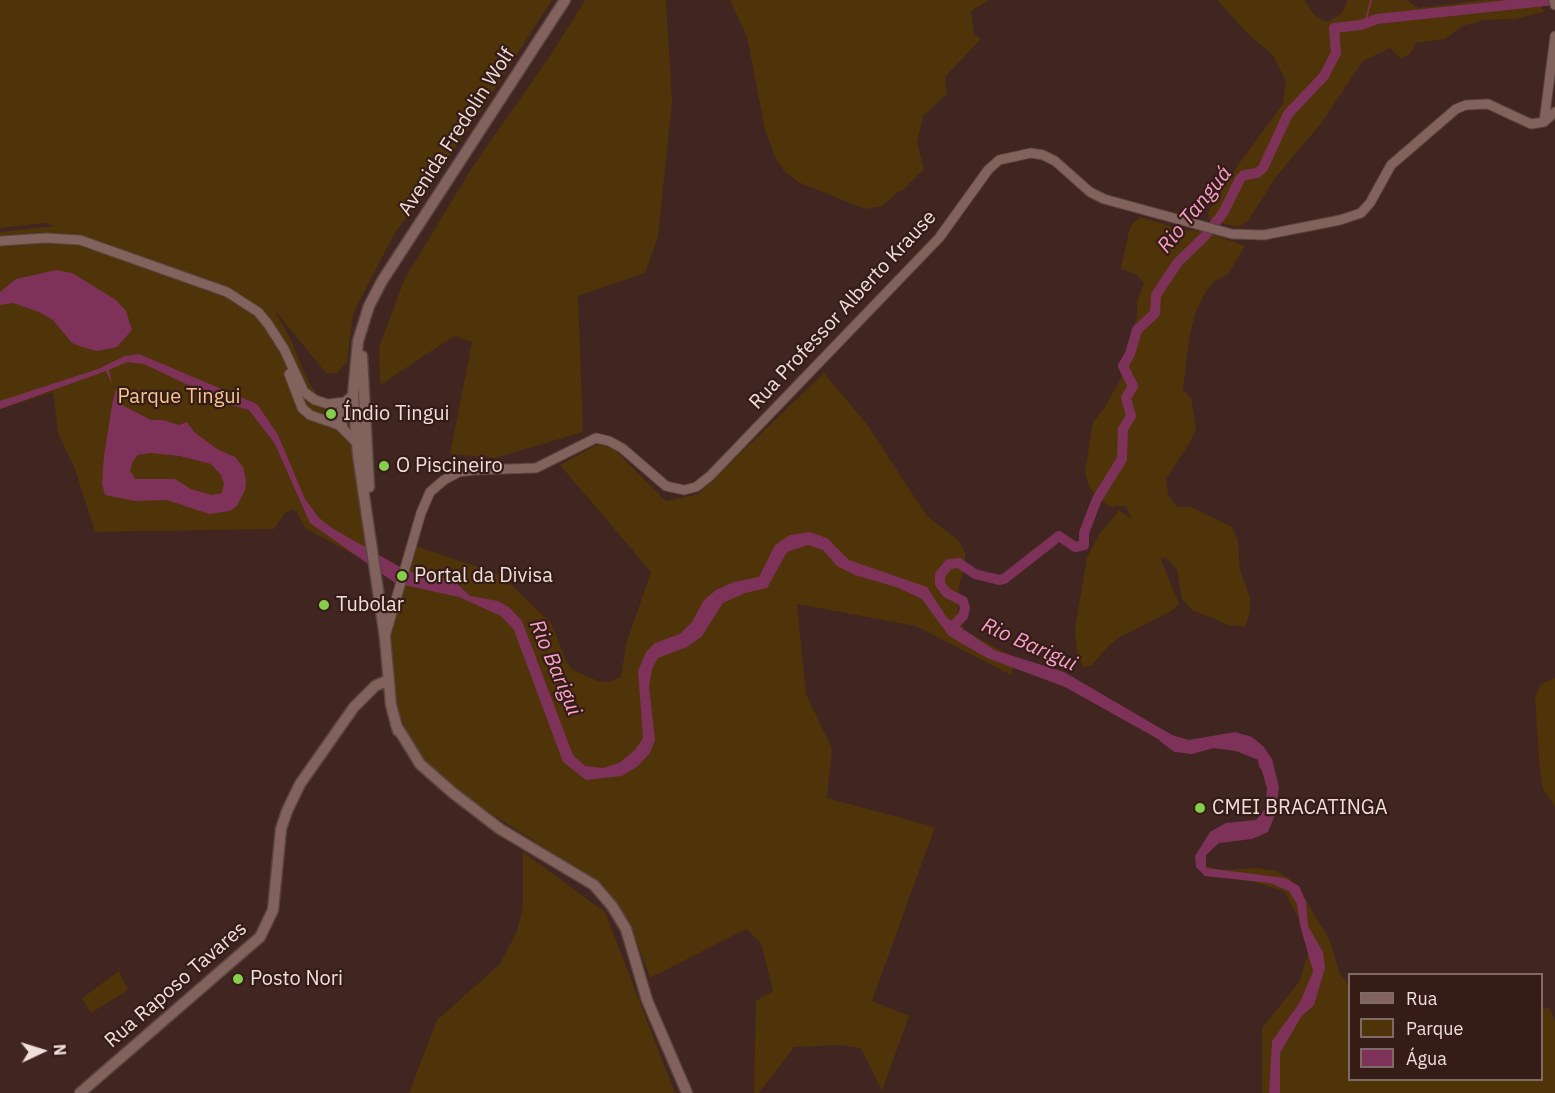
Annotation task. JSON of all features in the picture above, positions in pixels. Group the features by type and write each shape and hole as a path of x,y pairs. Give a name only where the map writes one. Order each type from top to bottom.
{"main road":[{"name":"Avenida Fredolin Wolf","path":"386,685 385,638 372,546 362,442 354,398 359,357 381,285 565,0"},
{"name":"Avenida Fredolin Wolf","path":"378,594 378,636 386,685 399,731 420,764 453,794 500,829 594,885 612,906 626,929 647,999 687,1093"},
{"name":"Rua Raposo Tavares","path":"80,1093 260,937 273,910 281,829 300,784 362,700 386,685"}],"street":[{"path":"1554,0 1555,5"},
{"path":"1544,122 1555,36"},
{"name":"Rua Professor Alberto Krause","path":"397,589 420,513 430,492 444,480 459,472 536,468 596,438 609,441 622,448 666,486 684,490 696,487 710,476 914,265 939,238 988,170 999,160 1031,153 1043,155 1054,161 1090,192 1104,199 1248,236 1340,220 1361,213 1391,165 1456,109 1466,105 1488,104 1531,124 1544,122"},
{"path":"1544,122 1555,112"},
{"path":"0,241 46,238 80,240 227,292 258,312 277,338 304,392 315,400 328,404 354,398"},
{"path":"277,338 302,408 310,416 344,428 362,442"},
{"path":"344,428 340,413 354,398"},
{"path":"378,594 394,595 397,589"},
{"path":"385,638 397,589"}],"green space":[{"name":"Parque Tingui","path":"0,0 552,0 478,115 393,236 353,314 347,362 337,373 326,373 273,308 290,338 309,383 317,394 329,399 353,395 371,564 305,528 297,512 292,509 286,512 274,529 95,532 75,469 58,433 53,392 0,409 0,232 55,226 44,223 0,228"},
{"path":"585,0 666,0 672,101 658,237 645,273 578,296 583,432 495,458 450,454 472,342 454,336 380,385 379,347 405,278 473,166 552,53"},
{"path":"730,0 989,0 971,11 974,34 981,39 945,77 947,94 923,116 917,143 924,169 901,192 899,191 882,206 865,209 798,182 784,171 775,157 765,130 747,37"},
{"path":"1217,0 1305,0 1314,15 1327,22 1341,14 1348,0 1406,0 1419,8 1483,0 1539,0 1544,12 1514,19 1484,20 1462,26 1445,39 1416,43 1410,54 1401,59 1390,48 1363,61 1320,125 1275,178 1248,221 1238,227 1209,220 1208,213 1238,165 1283,104 1286,81 1273,55 1249,35"},
{"path":"1140,217 1184,230 1203,231 1245,246 1228,274 1215,281 1205,293 1195,314 1189,339 1183,390 1191,398 1196,428 1190,442 1166,479 1168,494 1177,507 1191,507 1232,527 1238,540 1240,570 1250,598 1250,612 1245,627 1229,625 1192,610 1182,599 1177,569 1166,558 1160,557 1179,604 1173,610 1122,636 1109,645 1092,665 1084,667 1077,655 1075,628 1087,557 1099,535 1119,510 1131,519 1126,506 1111,507 1098,499 1089,487 1085,472 1093,422 1103,410 1123,375 1128,344 1137,317 1137,302 1144,283 1136,274 1121,269 1130,227"},
{"path":"824,373 866,423 927,516 959,541 965,553 965,564 959,586 958,610 964,630 1016,659 1011,675 916,626 797,604 806,694 832,748 827,798 935,827 872,1001 909,1016 882,1091 861,1048 838,1045 794,1047 759,1093 754,1093 756,1001 773,991 761,943 746,929 650,978 632,929 602,884 471,801 414,751 399,712 389,641 416,546 501,575 551,623 567,663 573,670 598,681 609,682 621,677 626,644 651,572 560,465 600,443 610,445 666,501 698,494"},
{"path":"1555,678 1555,807 1543,789 1535,697 1541,684"},
{"path":"523,852 605,912 675,1093 409,1093 437,1020 500,964 517,931 523,907"},
{"path":"1198,863 1220,870 1257,868 1276,871 1290,879 1302,893 1329,939 1340,974 1348,984 1348,1081 1543,1081 1543,1006 1550,1009 1555,1021 1555,1093 1271,1093 1269,1087 1269,1093 1262,1093 1262,1028 1299,982 1309,951 1313,971 1300,1002 1290,1015 1321,980 1302,925 1284,891 1244,879 1210,877 1199,870"},
{"path":"119,971 128,990 91,1013 82,998"}],"water":[{"path":"56,270 72,273 116,300 126,311 132,330 117,347 97,351 82,347 72,343 53,320 39,312 13,303 0,305 0,292 16,279"},
{"path":"139,354 257,404 278,435 305,499 319,518 332,528 400,567 424,577 441,577 456,583 470,596 498,601 510,608 522,621 573,755 585,766 603,768 619,763 635,750 643,738 638,671 646,652 655,643 680,634 692,622 704,600 716,590 734,582 759,577 775,545 790,535 810,532 827,538 849,560 927,587 947,618 994,650 1064,672 1172,735 1189,740 1235,732 1252,737 1263,746 1272,759 1279,787 1275,815 1268,832 1252,839 1219,843 1206,855 1206,868 1285,878 1299,886 1306,902 1308,926 1323,952 1325,968 1314,1005 1301,1017 1280,1053 1280,1093 1269,1093 1272,1041 1300,1002 1313,971 1300,925 1297,904 1289,891 1270,883 1205,876 1196,867 1195,856 1210,832 1226,823 1256,820 1265,809 1267,788 1257,754 1240,745 1215,740 1187,748 1167,744 1065,687 987,658 949,636 922,599 896,587 855,575 837,566 823,550 808,545 787,552 767,588 745,593 723,603 702,636 687,647 658,658 652,669 649,686 655,740 650,753 638,766 622,776 586,780 563,762 514,630 501,616 459,597 395,583 310,523 275,444 249,410 228,404 144,364 127,362 109,370 112,384 106,371 0,409 0,401 98,369 125,356"},
{"path":"119,387 122,392 122,405 151,420 163,420 179,425 187,422 194,432 217,449 235,457 243,467 246,480 245,490 237,506 230,511 209,514 167,500 135,501 105,495 102,484 104,456 116,389","holes":["150,453 180,456 211,464 221,475 224,484 222,493 212,495 191,489 175,479 135,479 130,471 138,455"]}],"waterway":[{"path":"1365,23 1371,0"},
{"name":"Rio Tanguá","path":"953,626 963,616 965,608 963,601 947,593 940,584 940,575 949,564 959,563 975,574 999,580 1004,579 1059,536 1075,547 1084,545 1084,533 1097,499 1122,459 1123,429 1131,416 1126,398 1133,386 1123,366 1130,354 1137,330 1155,313 1156,295 1178,262 1204,237 1223,213 1240,179 1244,175 1257,173 1263,168 1288,114 1324,76 1336,53 1334,28 1361,25 1377,19 1555,0"},
{"name":"Rio Barigui","path":"1164,738 1176,747 1192,749 1213,743 1237,746 1262,756 1264,765"}],"place":[{"name":"Índio Tingui","path":"331,414"},
{"name":"O Piscineiro","path":"384,466"},
{"name":"Portal da Divisa","path":"402,576"},
{"name":"Tubolar","path":"324,605"},
{"name":"CMEI BRACATINGA","path":"1200,808"},
{"name":"Posto Nori","path":"238,979"}]}
